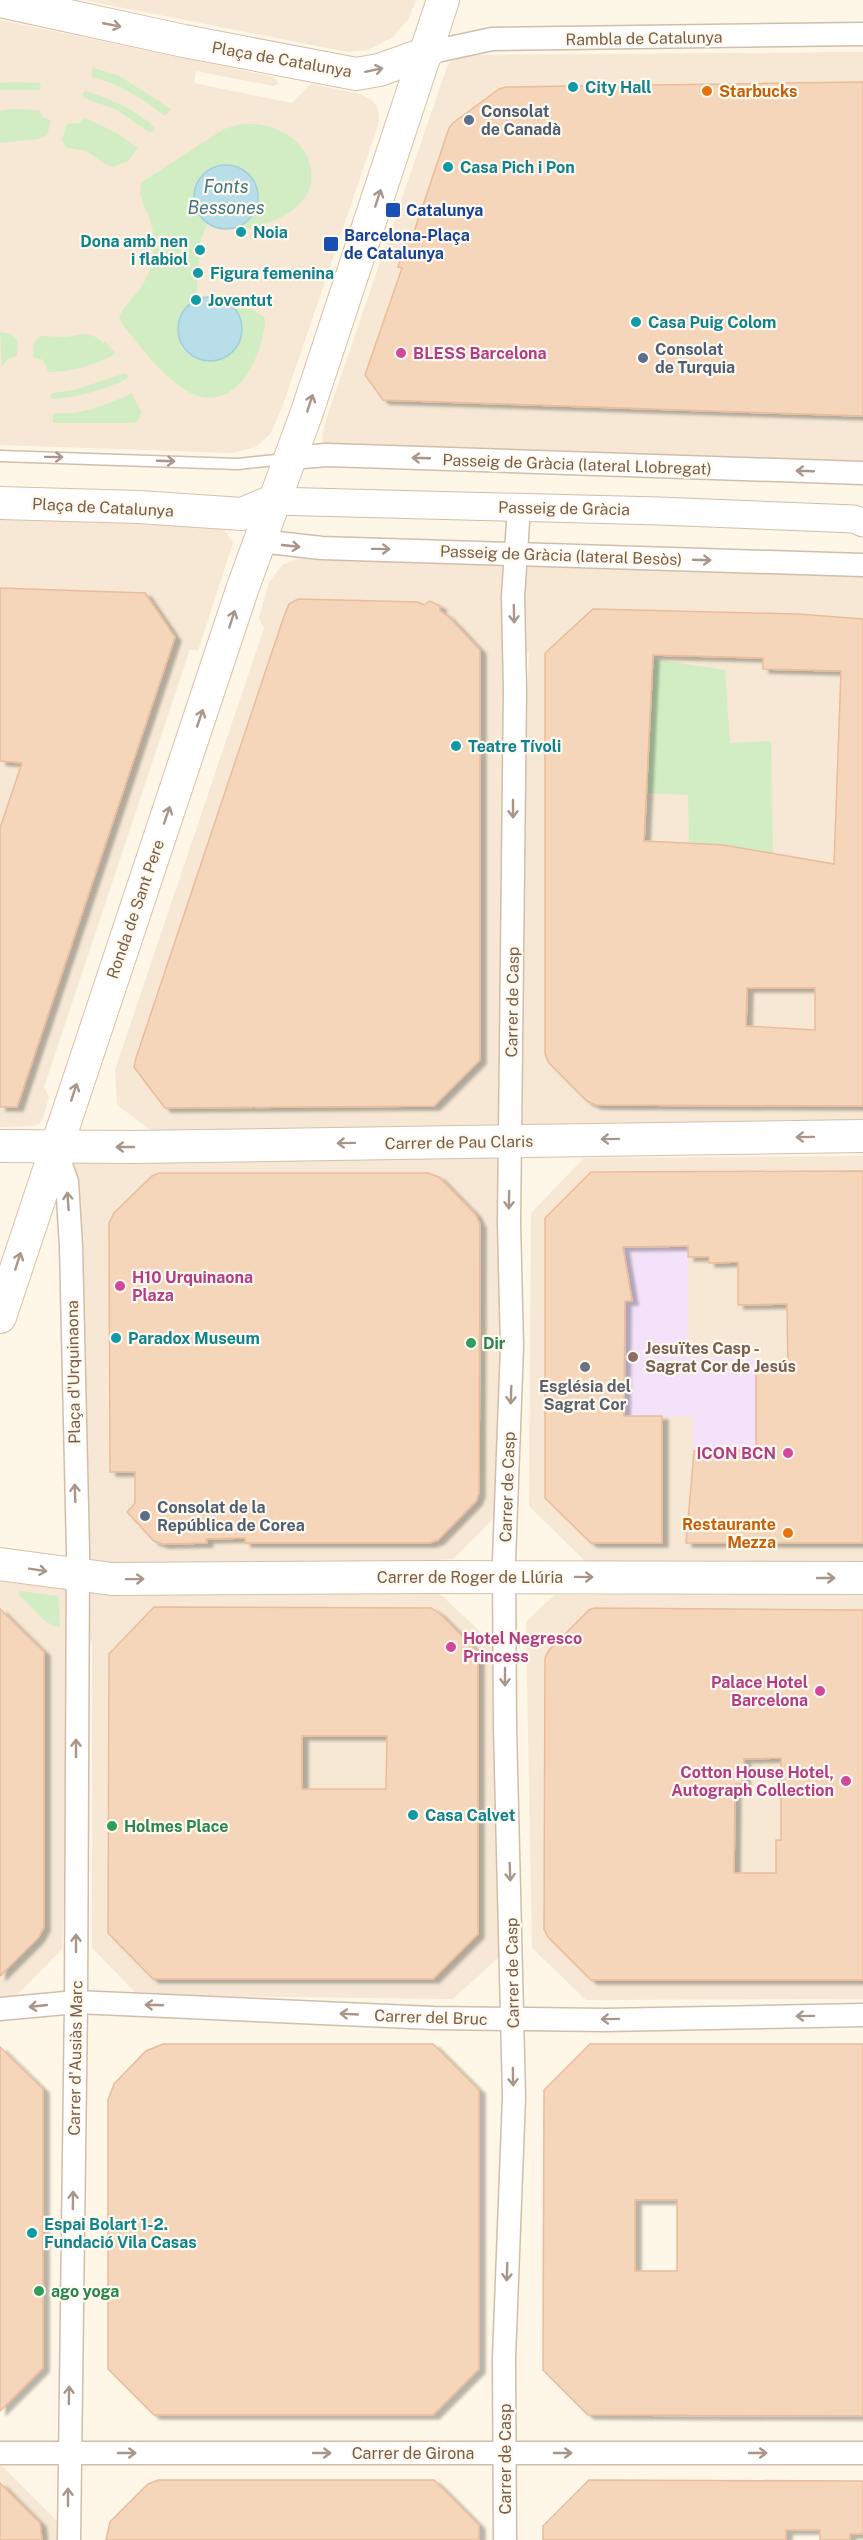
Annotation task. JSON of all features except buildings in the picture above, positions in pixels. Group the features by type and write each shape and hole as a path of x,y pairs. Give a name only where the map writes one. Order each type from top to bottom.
{"main road":[{"path":"273,501 291,458 443,0"},
{"name":"Plaça de Catalunya","path":"0,1 71,8 356,74 379,70 426,53"},
{"name":"Plaça de Catalunya","path":"0,503 139,507 242,514 273,501"},
{"name":"Ronda de Sant Pere","path":"0,1317 273,501"},
{"path":"242,514 259,541"},
{"name":"Carrer de Pau Claris","path":"55,1147 863,1136"},
{"path":"0,1146 55,1147"},
{"path":"0,1564 77,1576"},
{"name":"Carrer de Roger de Llúria","path":"77,1576 112,1579 863,1578"}],"street":[{"name":"Rambla de Catalunya","path":"426,53 492,39 863,34"},
{"name":"Passeig de Gràcia (lateral Llobregat)","path":"291,458 359,456 863,473"},
{"name":"Passeig de Gràcia","path":"273,501 860,519"},
{"name":"Carrer de Casp","path":"505,2540 504,2358 514,2097 505,1727 505,1577 512,1347 510,1090 515,690 513,597 519,507"},
{"name":"Passeig de Gràcia (lateral Besòs)","path":"259,541 303,547 863,565"},
{"name":"Plaça d'Urquinaona","path":"55,1147 66,1182 71,1246 77,1576"},
{"name":"Carrer d'Ausiàs Marc","path":"69,2540 68,2453 76,2002 77,1576"},
{"name":"Carrer del Bruc","path":"0,2009 76,2002 433,2018 863,2015"},
{"name":"Carrer de Girona","path":"0,2453 863,2453"}],"lane":[{"path":"0,456 238,464 291,458"}],"shaded area":[{"path":"83,0 416,0 409,18 393,37 368,50 348,52"},
{"path":"0,20 274,77 279,84 273,86 196,71 194,83 292,103 311,84 361,94 373,101 378,109 379,122 283,405 271,433 256,447 233,453 0,445"},
{"path":"863,52 863,468 324,446 322,436 327,417 448,64 456,57 471,55"},
{"path":"0,518 139,522 223,528 233,543 198,651 190,649 44,1087 49,1097 43,1118 34,1126 0,1127"},
{"path":"304,556 497,562 502,567 511,1039 529,653 523,653 522,597 525,566 533,561 863,570 863,1128 510,1141 496,1516 453,1559 158,1578 439,1593 501,1651 498,1958 453,1999 138,1995 92,1948 92,1647 77,1579 62,1949 11,2001 0,2000 0,1564 76,1576 55,1147 182,1145 152,1131 117,1105 115,1070 264,628 259,618 269,582 282,565"},
{"path":"863,1156 863,1563 585,1561 529,1506 531,1213 584,1158"},
{"name":"Jesuïtes Casp - Sagrat Cor de Jesús","path":"688,1171 688,1357 756,1358 755,1543 693,1543 693,1416 631,1417 630,1543 591,1543 545,1498 545,1218 591,1172"},
{"path":"863,1593 863,1999 586,2000 532,1948 526,1622 554,1595"},
{"path":"0,2464 57,2521 58,2540 0,2540"}],"green space":[{"path":"93,68 118,75 171,109 165,116 130,92 91,76"},
{"path":"0,83 39,83 41,87 39,90 0,90"},
{"path":"86,91 131,110 154,127 154,131 149,132 115,109 84,98 83,93"},
{"path":"39,110 43,117 51,121 47,135 38,139 0,143 0,111"},
{"path":"85,118 117,133 138,148 126,163 114,167 86,151 67,148 62,140 67,124 79,123"},
{"path":"242,124 276,129 295,141 303,149 308,159 311,184 305,197 285,215 242,231 240,226 252,212 256,198 255,185 248,175 238,168 227,165 214,167 198,182 195,193 198,208 208,224 201,238 196,300 182,312 180,341 187,353 197,359 210,361 223,359 237,311 230,304 234,298 264,317 265,320 258,353 241,382 229,392 215,397 199,396 181,387 165,374 122,324 119,317 146,279 153,255 153,232 140,192 142,182 224,129"},
{"path":"0,332 11,334 18,341 17,356 8,359 2,366"},
{"path":"83,334 94,336 103,343 105,341 116,354 83,367 57,372 48,372 43,360 33,357 34,342 41,336 67,337"},
{"path":"125,373 128,376 127,379 100,390 62,398 52,399 50,396 52,393 75,390"},
{"path":"132,393 141,412 139,419 134,423 53,423 53,413 84,411"},
{"path":"652,659 725,670 730,743 771,741 773,853 689,842 688,795 646,793"},
{"path":"20,1591 58,1596 60,1628 46,1622 18,1594"}],"water":[{"name":"Fonts Bessones","path":"226,165 238,167 249,174 256,185 258,197 256,209 249,220 238,227 226,229 214,227 203,220 196,209 194,197 196,185 203,174 214,167"},
{"path":"204,297 216,297 233,306 240,317 242,329 240,341 233,352 216,361 204,361 192,356 183,347 178,335 178,323 183,311 192,302"}],"place":[{"name":"City Hall","path":"573,87"},
{"name":"Starbucks","path":"707,91"},
{"name":"Consolat de Canadà","path":"469,120"},
{"name":"Casa Pich i Pon","path":"448,167"},
{"name":"Catalunya","path":"393,210"},
{"name":"Noia","path":"241,232"},
{"name":"Barcelona-Plaça de Catalunya","path":"331,244"},
{"name":"Dona amb nen i flabiol","path":"200,250"},
{"name":"Figura femenina","path":"198,273"},
{"name":"Joventut","path":"196,300"},
{"name":"Casa Puig Colom","path":"636,322"},
{"name":"BLESS Barcelona","path":"401,353"},
{"name":"Consolat de Turquia","path":"643,358"},
{"name":"Teatre Tívoli","path":"456,746"},
{"name":"H10 Urquinaona Plaza","path":"120,1286"},
{"name":"Paradox Museum","path":"116,1338"},
{"name":"Dir","path":"471,1343"},
{"name":"Jesuïtes Casp - Sagrat Cor de Jesús","path":"633,1357"},
{"name":"Església del Sagrat Cor","path":"585,1367"},
{"name":"ICON BCN","path":"788,1453"},
{"name":"Consolat de la República de Corea","path":"145,1516"},
{"name":"Restaurante Mezza","path":"788,1533"},
{"name":"Hotel Negresco Princess","path":"451,1647"},
{"name":"Palace Hotel Barcelona","path":"820,1691"},
{"name":"Cotton House Hotel, Autograph Collection","path":"846,1781"},
{"name":"Casa Calvet","path":"413,1815"},
{"name":"Holmes Place","path":"112,1826"},
{"name":"Espai Bolart 1-2. Fundació Vila Casas","path":"32,2233"},
{"name":"ago yoga","path":"39,2291"}]}
